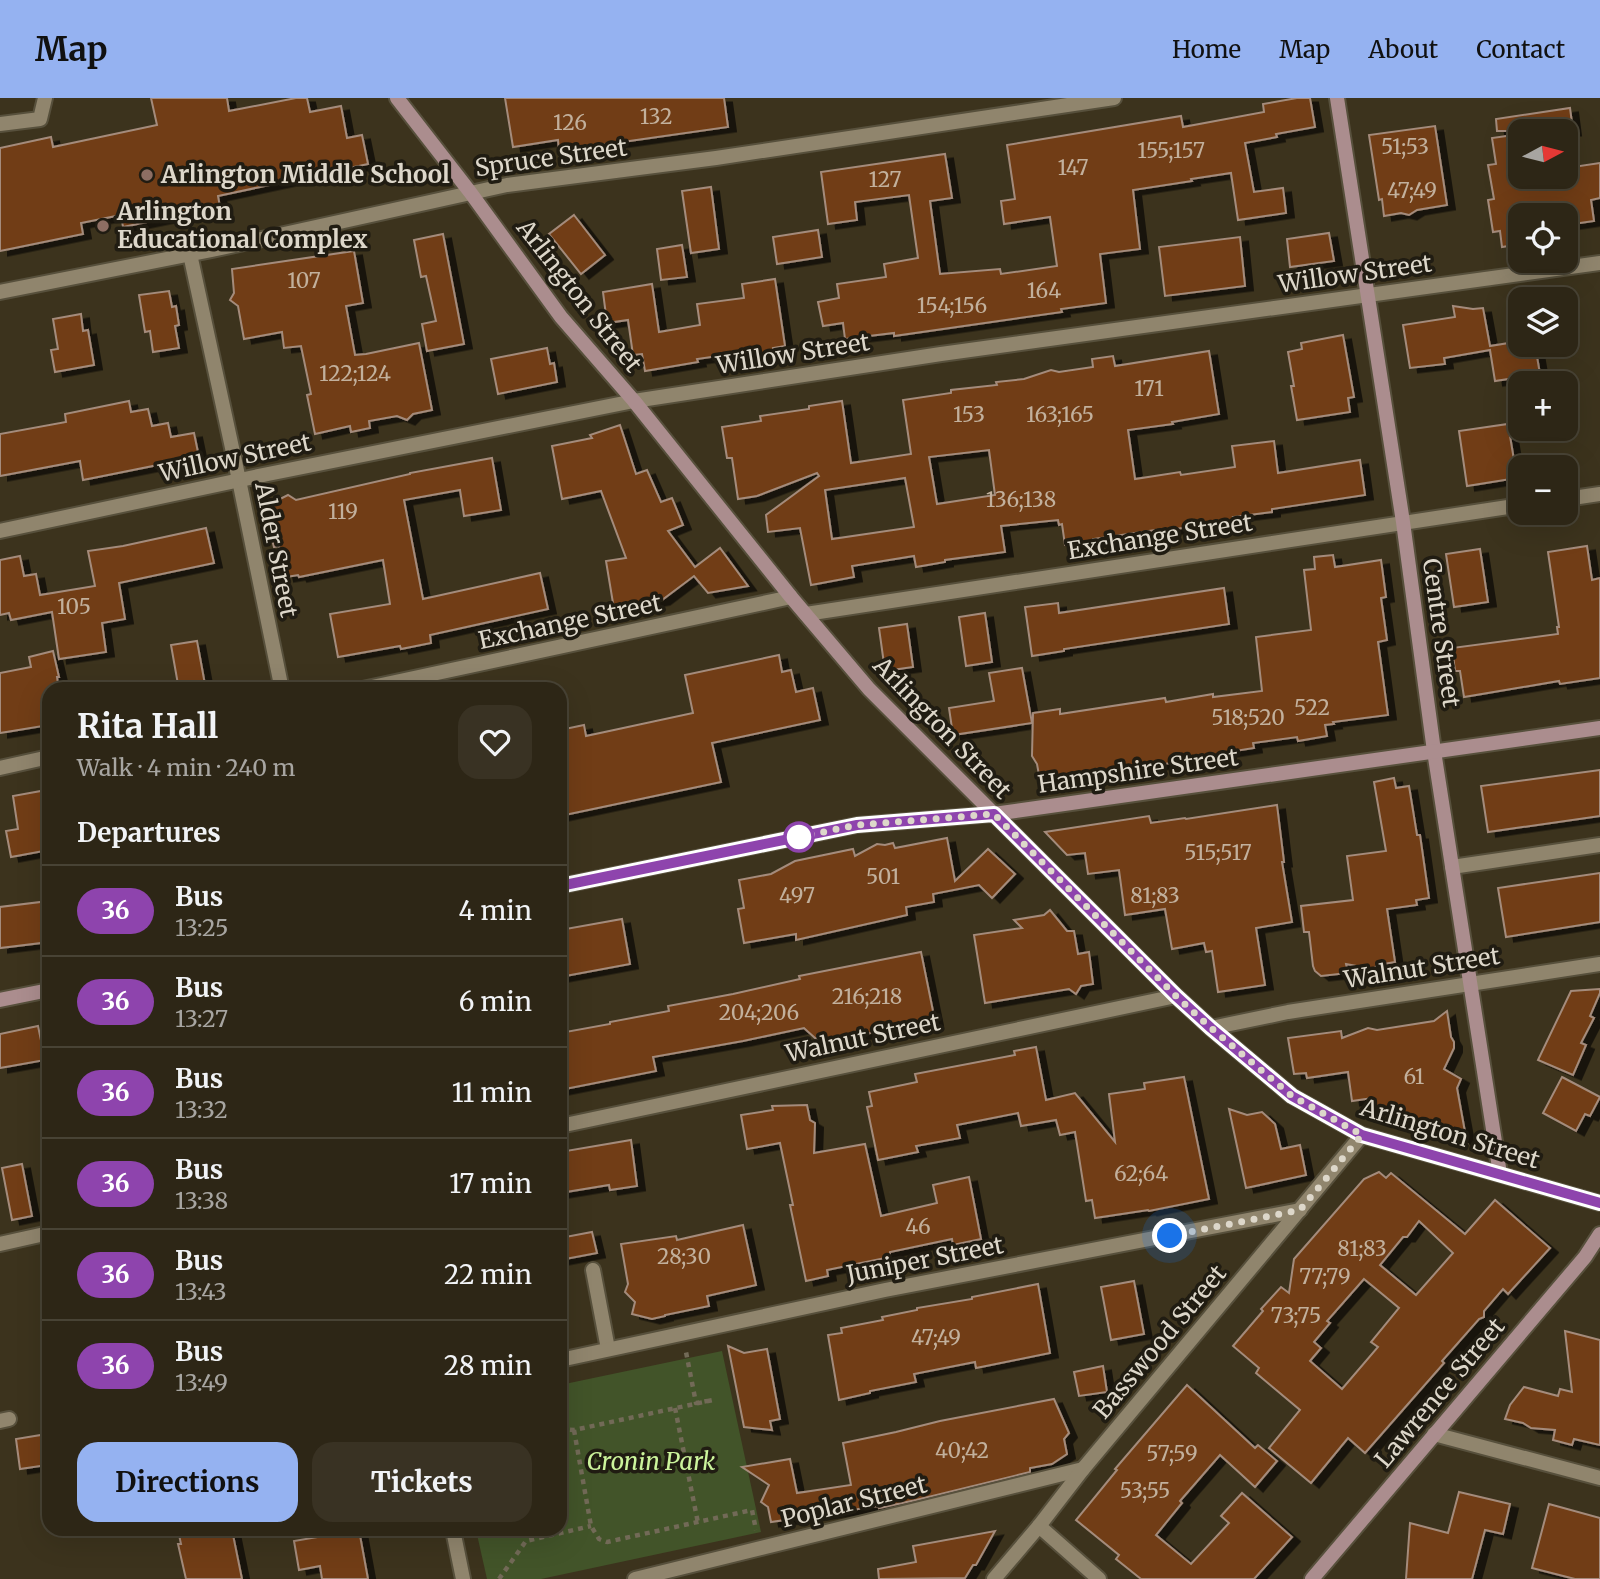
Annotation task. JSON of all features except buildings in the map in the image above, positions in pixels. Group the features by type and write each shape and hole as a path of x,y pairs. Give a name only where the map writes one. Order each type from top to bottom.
{"street":[{"path":"0,124 40,119 45,98"},
{"name":"Arlington Street","path":"397,98 561,317 634,401 791,597 869,689 1176,996 1292,1096 1362,1135 1600,1203"},
{"name":"Spruce Street","path":"0,292 507,185 730,156 1114,98"},
{"name":"Centre Street","path":"1337,98 1500,1174"},
{"name":"Alder Street","path":"190,254 280,682"},
{"name":"Willow Street","path":"0,531 634,401 941,354 1600,263"},
{"path":"1578,497 1600,494"},
{"name":"Exchange Street","path":"806,614 1508,507"},
{"name":"Exchange Street","path":"395,682 791,597"},
{"name":"Hampshire Street","path":"567,885 857,825 994,814 1600,728"},
{"path":"0,768 42,759"},
{"path":"1452,867 1600,845"},
{"name":"Walnut Street","path":"1211,1028 1289,1012 1600,964"},
{"path":"0,1000 42,991"},
{"name":"Walnut Street","path":"567,1125 1176,996"},
{"name":"Basswood Street","path":"994,1579 1362,1135"},
{"name":"Juniper Street","path":"567,1358 885,1290 1300,1210"},
{"name":"Lawrence Street","path":"1312,1579 1585,1257 1600,1234"},
{"path":"0,1244 42,1235"},
{"path":"593,1270 608,1349"},
{"path":"1434,1434 1600,1478"},
{"name":"Poplar Street","path":"635,1579 1083,1469"},
{"path":"1039,1526 1099,1579"},
{"path":"454,1536 463,1579"}],"path":[{"path":"567,1430 713,1400 695,1403 682,1334"},
{"path":"675,1408 698,1523"},
{"path":"574,1430 591,1526 599,1539 607,1542 752,1510 760,1548"},
{"path":"567,1532 591,1526"},
{"path":"499,1579 526,1541 548,1536"}],"green space":[{"name":"Cronin Park","path":"722,1351 761,1532 541,1579 487,1579 477,1536 567,1536 567,1384"}],"bus line":[{"name":"36","path":"567,885 857,825 994,814 1176,996 1292,1096 1362,1135 1600,1203"}],"place":[{"name":"Arlington Middle School","path":"147,175"},
{"name":"Arlington Educational Complex","path":"103,226"}],"route":[{"path":"799,837 857,825 994,814 1211,1028 1292,1096 1362,1135 1300,1210 1170,1236"}]}
